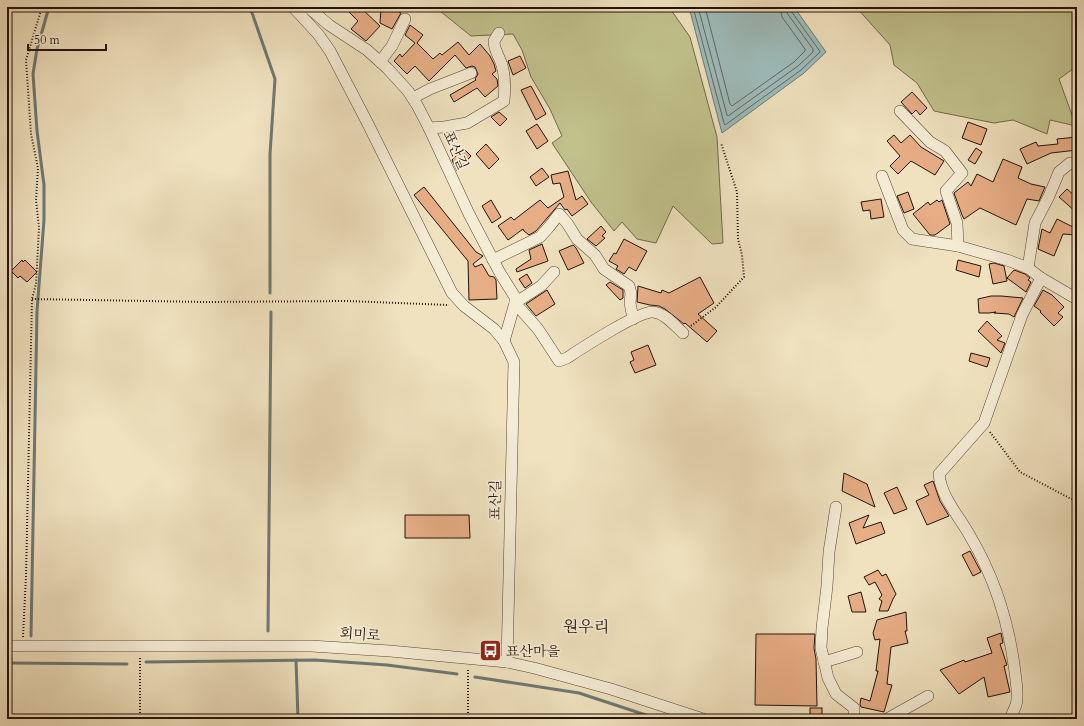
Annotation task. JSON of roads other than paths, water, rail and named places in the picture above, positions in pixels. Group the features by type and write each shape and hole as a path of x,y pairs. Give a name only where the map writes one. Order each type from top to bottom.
{"street":[{"name":"표산길","path":"292,7 318,34 330,51 452,293 464,306 494,328 504,341 514,362 507,662"},
{"name":"표산길","path":"308,7 329,25 367,50 408,91 413,98 429,128 469,214 493,260 515,297 515,303 538,329 559,361 567,358 632,318"},
{"path":"380,62 392,46 405,19"},
{"path":"429,128 467,123 504,101 504,73 502,64 494,49 494,40 500,33"},
{"path":"413,98 430,89 471,72"},
{"path":"900,111 930,142 945,151 962,173 946,191 957,223 958,246"},
{"path":"1028,268 1035,223 1050,196 1059,172 1070,163"},
{"path":"882,176 903,230 912,239 958,246 1007,260 1028,268 1041,278 1077,299"},
{"path":"493,260 540,237 550,228 558,214 567,223 577,239 595,255 604,269 629,286 631,293 630,303 632,318 653,312 665,317 683,333"},
{"path":"504,341 515,303 541,286 554,272"},
{"path":"1010,719 1016,704 1016,690 1012,650 1005,616 986,564 970,535 949,503 940,483 939,474 984,423 1022,315 1041,278"},
{"path":"836,508 829,552 821,648 828,678 836,694 854,708 854,719"},
{"name":"회미로","path":"7,646 311,646 390,651 507,662 611,689 703,719"},
{"path":"824,662 858,652"},
{"path":"887,719 928,696"}],"water":[{"path":"689,7 794,7 826,52 804,73 722,133"}],"waterway":[{"path":"31,636 37,311 44,220 44,185 37,131 33,74 37,49 49,7"},
{"path":"250,7 275,79 270,154 270,293"},
{"path":"268,631 271,312"},
{"path":"296,660 298,719"},
{"path":"146,662 315,660 387,665 457,674"},
{"path":"7,663 127,664"},
{"path":"475,677 579,693 658,719"}],"place":[{"name":"표산마을","path":"490,651"}],"district":[{"name":"원우리","path":"586,626"}]}
